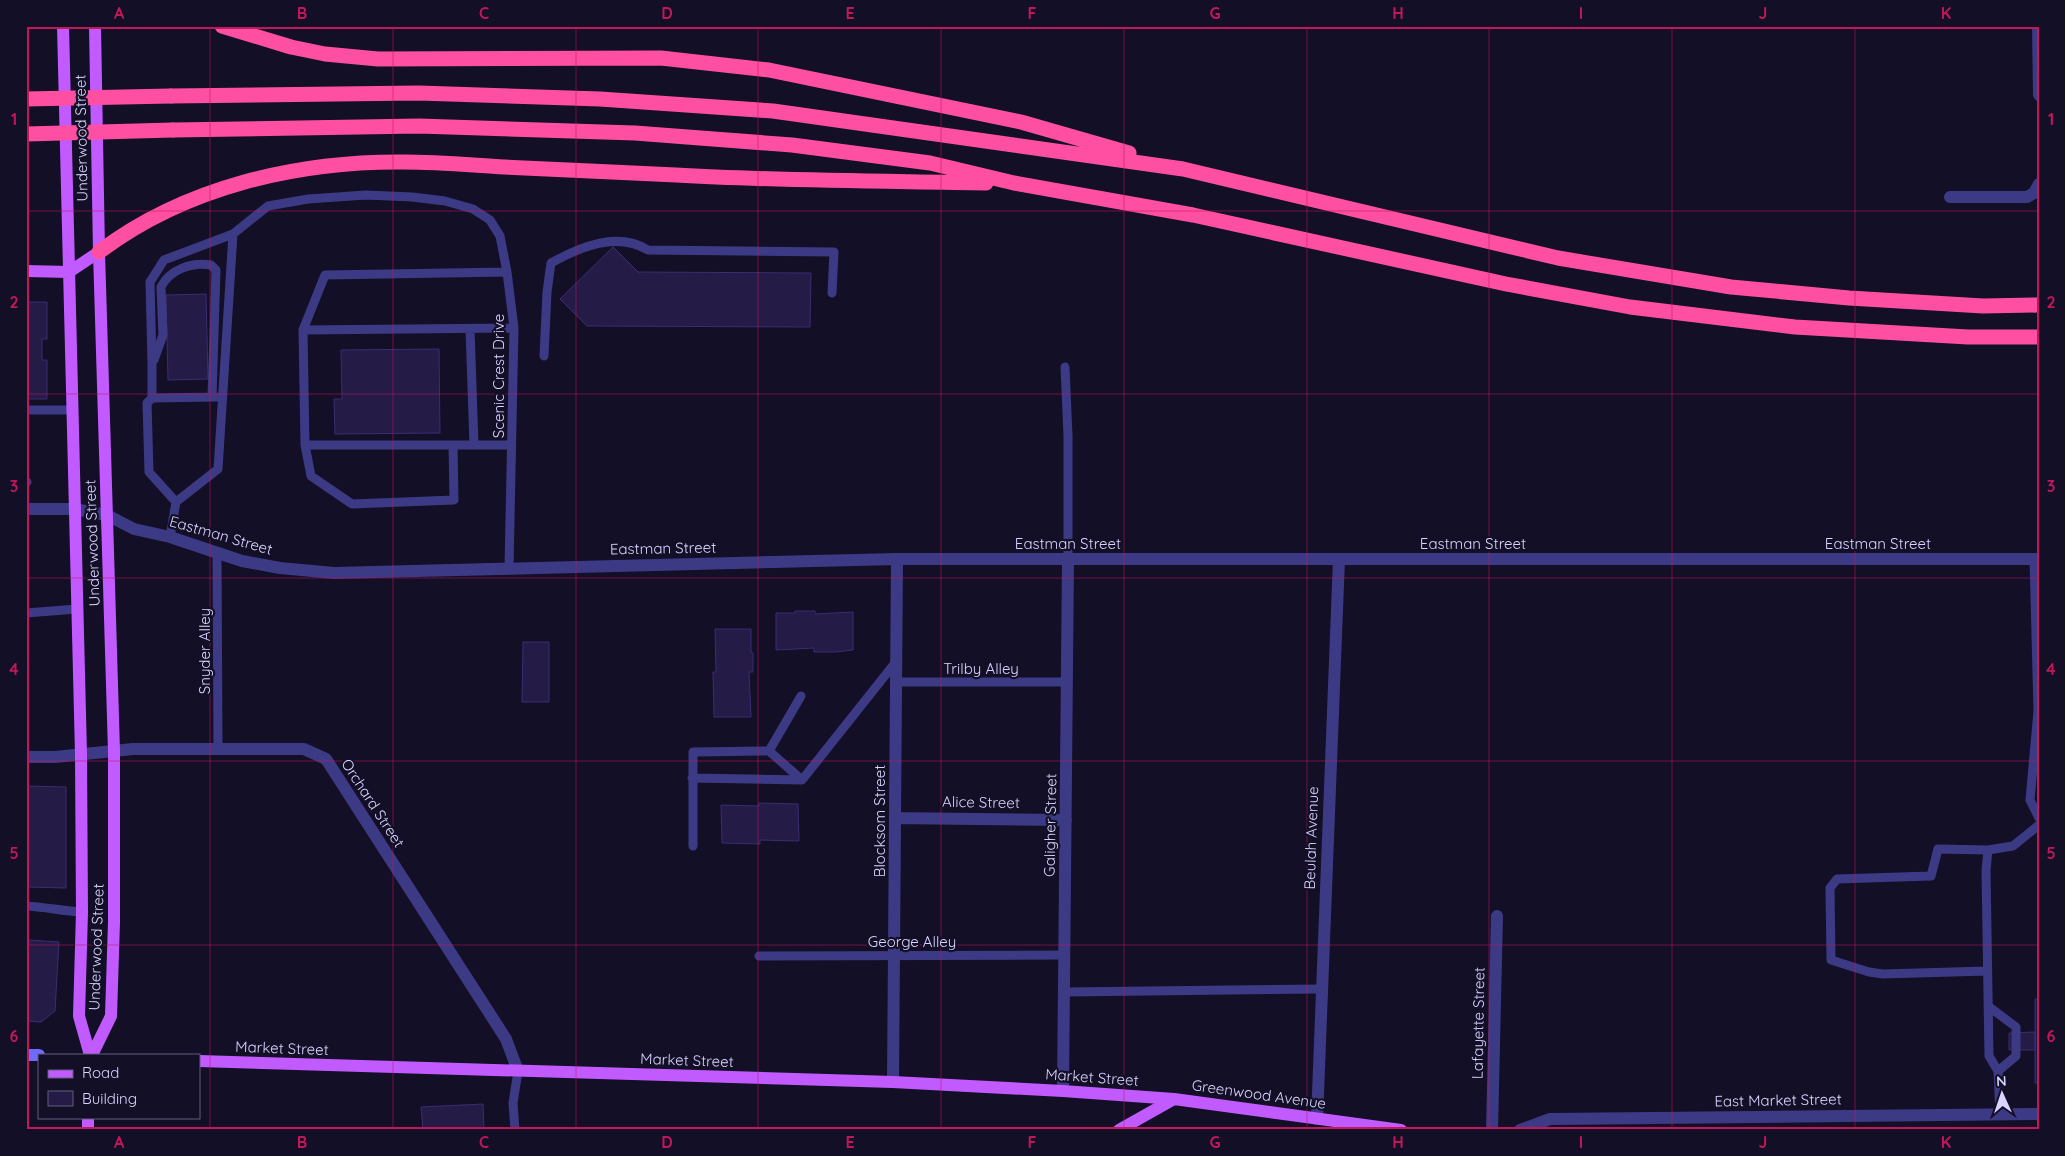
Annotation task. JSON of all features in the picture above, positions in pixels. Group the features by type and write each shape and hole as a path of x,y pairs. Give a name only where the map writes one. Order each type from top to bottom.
{"highway":[{"path":"222,26 291,47 325,54 378,58 660,58 769,70 1020,122 1183,169 1558,258 1721,285 1859,299 1984,306 2039,305"},
{"path":"26,99 419,93 600,99 773,111 1183,169"},
{"path":"26,134 419,126 635,133 792,145 930,163 1014,183 1192,215 1496,282 1630,307 1795,327 1968,337 2039,337"},
{"path":"99,252 135,227 193,199 246,181 327,165 404,162 752,179 1014,183"}],"main road":[{"name":"Underwood Street","path":"63,26 80,754 82,912 79,1016 91,1054"},
{"name":"Underwood Street","path":"92,1054 111,1016 114,922 114,751 99,252 95,26"},
{"path":"26,272 69,272 99,252"},
{"name":"Market Street","path":"200,1061 893,1082 1174,1099"},
{"name":"Greenwood Avenue","path":"1119,1130 1174,1099 1402,1130"}],"street":[{"path":"2038,26 2039,95"},
{"path":"1950,197 2027,197 2034,193 2039,184"},
{"name":"Eastman Street","path":"26,509 74,510 107,515 134,529 170,537 217,553 280,568 334,573 897,559 2036,559"},
{"name":"Blocksom Street","path":"893,1082 897,559"},
{"name":"Galigher Street","path":"1063,1091 1068,559"},
{"name":"Beulah Avenue","path":"1317,1119 1339,559"},
{"name":"Orchard Street","path":"26,756 114,751 304,749 326,759 506,1039 518,1071"},
{"name":"Alice Street","path":"895,818 1066,820"},
{"name":"Lafayette Street","path":"1492,1130 1497,916"},
{"name":"East Market Street","path":"1520,1130 1550,1119 2039,1114"}],"lane":[{"name":"Scenic Crest Drive","path":"176,502 148,472 147,404 152,398 150,282 164,260 233,234 268,206 308,199 366,195 445,201 473,209 490,220 500,236 507,272 514,328 509,568"},
{"path":"217,397 233,234"},
{"path":"544,356 547,292 551,263 574,250 603,242 636,243 648,250 834,252 832,293"},
{"path":"152,364 163,335 161,286 164,280 168,275 189,266 211,265 216,270 218,469 176,502 170,537"},
{"path":"453,445 454,500 352,504 311,476 305,445 303,330 325,275 507,272"},
{"path":"470,328 474,445"},
{"path":"303,330 514,328"},
{"path":"1065,367 1068,436 1068,559"},
{"path":"152,398 217,397"},
{"path":"26,410 72,410"},
{"path":"305,445 511,445"},
{"name":"Snyder Alley","path":"217,553 218,749"},
{"path":"2036,559 2038,711 2030,800 2039,818"},
{"path":"26,613 77,609"},
{"path":"802,780 895,663"},
{"name":"Trilby Alley","path":"895,682 1068,682"},
{"path":"769,751 801,696"},
{"path":"693,846 692,752 769,751 802,780"},
{"path":"692,778 802,780"},
{"path":"1987,971 1884,974 1869,972 1831,960 1830,888 1837,879 1931,876 1938,849 1988,850 2014,846 2039,825"},
{"path":"1988,850 1987,971 1989,1056 1998,1071 2000,1114"},
{"path":"26,906 51,907 65,911 82,912"},
{"name":"George Alley","path":"759,956 1065,954"},
{"path":"1065,992 1321,990"},
{"path":"1988,1006 2016,1027 2016,1056 1998,1071"},
{"path":"515,1130 512,1102 518,1071"}],"building":[{"path":"613,247 638,272 811,273 810,327 587,326 560,299"},
{"path":"206,294 208,379 168,380 166,295"},
{"path":"26,302 47,302 47,339 42,339 42,360 47,360 47,399 26,399"},
{"path":"439,349 440,433 335,434 334,399 342,399 341,350"},
{"path":"795,611 815,611 815,614 853,612 853,650 814,652 814,648 776,650 776,613 795,613"},
{"path":"715,629 751,629 753,672 749,672 751,717 714,717 713,672 716,672"},
{"path":"523,642 549,642 549,702 522,702"},
{"path":"26,786 66,787 66,888 26,887"},
{"path":"759,803 798,804 799,841 760,840 760,844 722,843 721,805 759,806"},
{"path":"29,940 59,942 55,1011 41,1022 26,1021"},
{"path":"2035,999 2039,999 2039,1083 2035,1083"},
{"path":"2035,1032 2035,1050 2009,1050 2009,1033"},
{"path":"483,1104 484,1130 423,1130 421,1107"}]}
